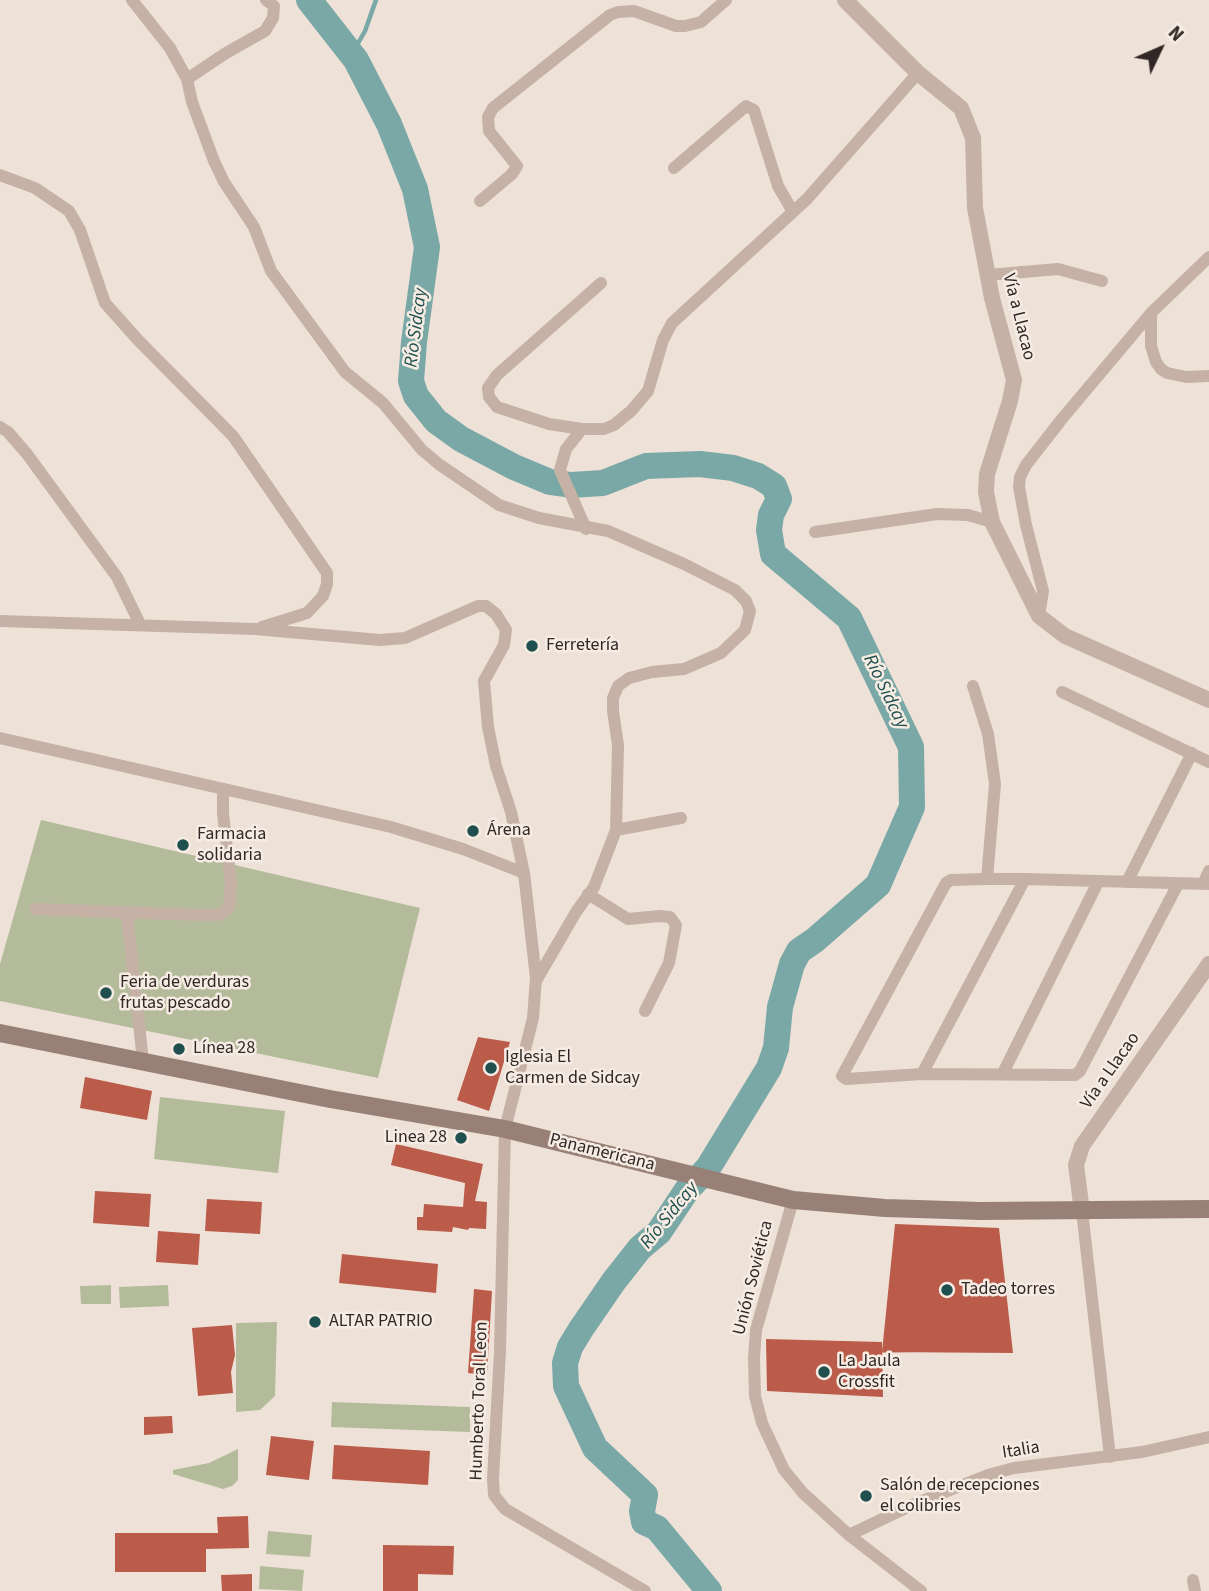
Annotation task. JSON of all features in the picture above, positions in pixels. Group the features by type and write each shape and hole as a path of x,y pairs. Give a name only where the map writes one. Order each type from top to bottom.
{"main road":[{"name":"Panamericana","path":"0,1033 330,1099 505,1129 793,1200 885,1209 1082,1212 1209,1209"}],"street":[{"path":"132,0 170,48 187,79 192,102 214,160 224,182 254,227 271,271 345,372 383,403 431,458 480,493 518,513 608,531 703,573 735,590 746,601 750,611 745,630 721,653 684,669 629,678 618,686 613,711 618,745 616,830 594,887 570,921 536,981"},
{"path":"187,79 265,31 273,18 274,6 266,0"},
{"path":"480,201 512,174 516,166 489,131 488,117 493,108 610,15 634,11 676,26 685,26 701,22 726,0"},
{"name":"Vía a Llacao","path":"845,0 918,73 961,108 973,138 975,208 988,275 1014,380 987,474 986,492 992,522 1039,616 1065,636 1209,700"},
{"path":"601,283 497,375 488,388 489,397 497,407 549,424 582,429 604,429 614,425 631,411 648,391 663,340 672,323 807,199 918,73"},
{"path":"674,167 746,106 754,110 778,186 793,212"},
{"path":"0,175 36,188 69,211 80,230 105,303 233,436 327,573 323,596 307,613 255,629"},
{"path":"1039,616 1043,591 1026,525 1019,487 1020,477 1026,465 1151,313 1209,257"},
{"path":"988,275 1058,269 1102,281"},
{"path":"1151,313 1152,346 1156,362 1161,369 1186,377 1209,376"},
{"path":"0,428 8,432 27,454 117,577 140,624"},
{"path":"582,429 566,449 560,470 586,528"},
{"path":"815,533 937,514 968,515 992,522"},
{"path":"0,621 255,629 380,640 405,638 478,606 486,606 496,614 506,630 497,660 484,681 488,727 496,766 511,812 524,873 536,981"},
{"path":"973,686 988,734 995,784 987,878"},
{"path":"1062,692 1209,762"},
{"path":"0,738 391,827 463,849 524,873"},
{"path":"1127,882 1192,753"},
{"path":"35,909 218,915 229,907 231,883 223,789"},
{"path":"616,830 681,818"},
{"path":"1178,884 1080,1071 1075,1075 922,1074 846,1079 842,1076 842,1071 946,883 956,879 987,878 1206,884 1209,871"},
{"path":"922,1074 1025,879"},
{"path":"1003,1073 1098,882"},
{"path":"589,894 628,919 670,917 676,925 670,963 645,1011"},
{"path":"127,914 143,1061"},
{"name":"Vía a Llacao","path":"1082,1212 1076,1165 1082,1146 1209,964"},
{"name":"Humberto Toral Leon","path":"536,981 533,1018 505,1129 494,1495 505,1509 645,1591"},
{"name":"Unión Soviética","path":"793,1200 756,1329 755,1396 762,1423 784,1470 803,1493 849,1535 921,1591"},
{"path":"1082,1212 1110,1457"},
{"name":"Italia","path":"849,1535 912,1505 988,1475 1014,1468 1142,1452 1209,1437"}],"green space":[{"path":"41,820 420,908 378,1078 0,1001 0,964"},
{"path":"160,1097 285,1111 278,1173 154,1159"},
{"path":"111,1285 111,1304 81,1304 80,1286"},
{"path":"168,1285 169,1306 120,1308 119,1287"},
{"path":"277,1322 275,1396 260,1410 236,1412 236,1323"},
{"path":"332,1402 470,1407 470,1432 331,1427"},
{"path":"238,1449 238,1480 232,1486 223,1489 173,1474 173,1470 209,1463"},
{"path":"268,1531 312,1535 310,1557 266,1554"},
{"path":"260,1566 304,1570 302,1591 259,1589"}],"building":[{"path":"478,1037 510,1042 489,1111 457,1100"},
{"path":"85,1077 152,1091 147,1120 80,1108"},
{"path":"396,1144 483,1164 475,1201 487,1202 486,1229 453,1227 452,1232 417,1230 417,1217 423,1217 424,1204 463,1207 465,1183 391,1165"},
{"path":"95,1191 151,1194 149,1227 93,1223"},
{"path":"207,1199 262,1202 260,1234 205,1231"},
{"name":"Tadeo torres","path":"895,1224 999,1228 1013,1353 882,1352"},
{"path":"158,1231 200,1234 198,1265 156,1262"},
{"path":"342,1254 438,1264 436,1293 339,1283"},
{"path":"474,1289 492,1291 487,1375 468,1373"},
{"path":"232,1325 235,1355 231,1372 233,1393 198,1396 192,1328"},
{"name":"La Jaula Crossfit","path":"766,1339 882,1342 883,1397 767,1391"},
{"path":"172,1416 173,1433 144,1435 144,1417"},
{"path":"271,1436 314,1441 309,1480 266,1475"},
{"path":"334,1445 430,1451 428,1485 332,1479"},
{"path":"248,1516 249,1548 206,1549 206,1572 115,1572 115,1533 218,1533 217,1517"},
{"path":"383,1545 454,1546 453,1575 418,1574 418,1591 383,1591"},
{"path":"252,1574 252,1591 222,1591 221,1575"}],"waterway":[{"name":"Río Sidcay","path":"309,0 356,60 389,124 415,189 427,247 411,381 416,396 436,421 461,439 514,467 550,482 571,485 603,483 646,466 700,464 733,468 758,476 774,486 779,499 771,515 769,530 773,554 849,618 911,747 912,807 878,885 799,951 792,964 780,1007 776,1048 769,1068 708,1168 687,1190 659,1232 640,1248 614,1281 570,1347 565,1363 566,1386 595,1448 645,1495 642,1511 644,1522 657,1528 709,1591"},
{"path":"356,60 357,45 376,0"}],"place":[{"name":"Ferretería","path":"532,646"},
{"name":"Árena","path":"473,831"},
{"name":"Farmacia solidaria","path":"183,845"},
{"name":"Feria de verduras frutas pescado","path":"106,993"},
{"name":"Línea 28","path":"179,1049"},
{"name":"Iglesia El Carmen de Sidcay","path":"491,1068"},
{"name":"Linea 28","path":"461,1138"},
{"name":"Tadeo torres","path":"947,1290"},
{"name":"ALTAR PATRIO","path":"315,1322"},
{"name":"La Jaula Crossfit","path":"824,1372"},
{"name":"Salón de recepciones el colibries","path":"866,1496"}]}
